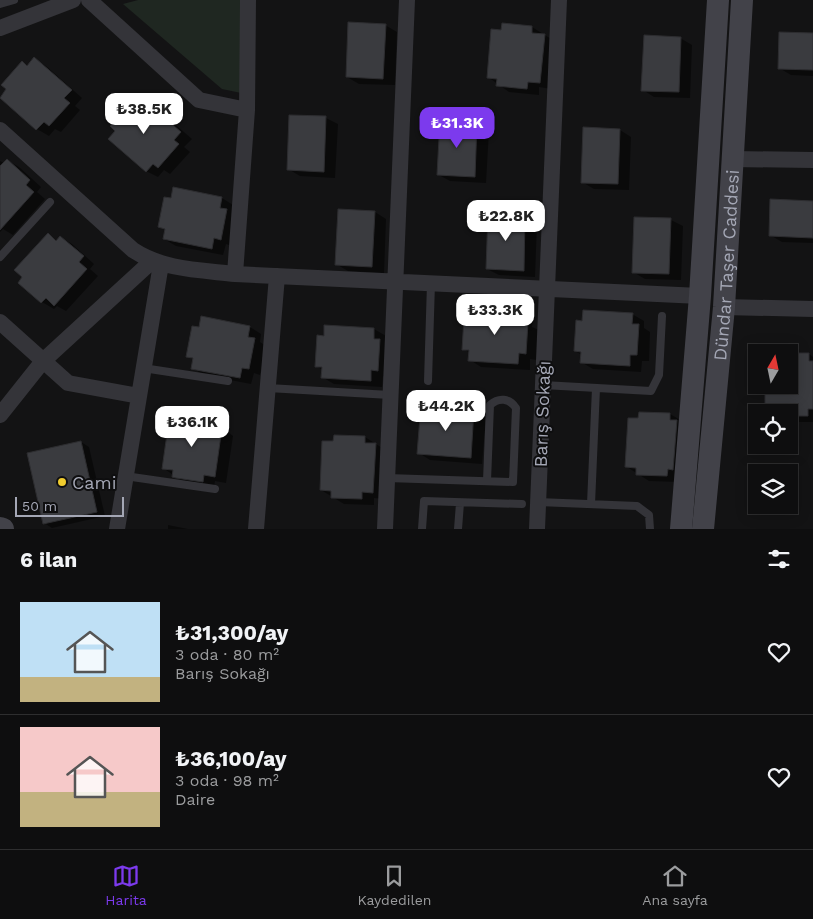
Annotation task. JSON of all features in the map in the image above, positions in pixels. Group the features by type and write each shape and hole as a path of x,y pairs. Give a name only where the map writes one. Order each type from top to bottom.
{"street":[{"path":"0,28 73,0"},
{"path":"89,0 199,100 247,110"},
{"path":"235,274 247,110 248,0"},
{"path":"385,529 407,0"},
{"name":"Barış Sokağı","path":"537,529 560,0"},
{"name":"Dündar Taşer Caddesi","path":"681,529 700,296 718,0"},
{"name":"Dündar Taşer Caddesi","path":"703,529 724,307 742,0"},
{"path":"0,130 133,250 156,262 235,274 700,296"},
{"path":"732,159 813,160"},
{"path":"0,414 44,361 156,262"},
{"path":"117,529 139,396 156,262"},
{"path":"256,529 277,276"},
{"path":"724,307 813,309"},
{"path":"0,322 68,383 139,396"}],"lane":[{"path":"0,4 14,0"},
{"path":"0,257 50,202"},
{"path":"428,381 431,283"},
{"path":"543,385 652,391 659,374 662,316"},
{"path":"143,368 228,381"},
{"path":"268,388 390,395"},
{"path":"591,504 596,388"},
{"path":"387,478 513,482 516,408 508,400 498,400 490,405 487,481"},
{"path":"126,476 215,489"},
{"path":"422,529 424,502 522,504"},
{"path":"458,529 460,502"},
{"path":"538,502 642,508 651,519 650,529"}],"shaded area":[{"path":"138,0 244,0 246,94 222,89 123,4"}],"building":[{"path":"348,22 386,24 383,79 346,77"},
{"path":"502,23 532,26 532,33 545,34 540,83 528,82 527,89 496,86 497,79 487,78 491,29 501,30"},
{"path":"779,32 813,33 813,70 778,69"},
{"path":"644,35 681,37 679,92 641,91"},
{"path":"34,57 72,90 64,98 70,103 49,126 44,122 36,130 0,98 6,89 1,85 22,61 27,66"},
{"path":"143,99 181,132 174,140 179,144 158,168 153,164 146,172 108,139 115,131 110,126 131,103 136,107"},
{"path":"289,115 326,116 324,172 287,170"},
{"path":"440,120 477,122 475,177 437,175"},
{"path":"583,127 620,129 618,184 581,183"},
{"path":"7,159 30,180 26,185 34,192 0,230 0,166"},
{"path":"173,187 222,197 220,208 227,209 221,240 214,238 212,249 163,239 165,229 158,227 164,197 171,198"},
{"path":"770,199 813,201 813,238 769,236"},
{"path":"338,209 375,211 372,267 335,265"},
{"path":"488,214 525,215 524,271 486,269"},
{"path":"634,217 671,218 669,274 632,273"},
{"path":"48,233 56,241 60,236 84,256 79,262 87,269 54,306 46,298 41,303 18,283 22,277 14,270"},
{"path":"472,308 521,311 521,322 528,322 526,354 519,353 518,364 468,361 469,350 462,350 464,318 471,319"},
{"path":"583,310 633,313 632,324 639,324 637,355 630,355 630,366 580,363 581,352 574,351 576,320 582,321"},
{"path":"201,316 250,326 248,337 255,338 249,369 242,368 240,378 191,369 193,358 186,357 192,326 199,327"},
{"path":"324,325 374,328 374,339 380,339 378,371 371,370 371,381 321,378 322,367 315,367 317,335 324,336"},
{"path":"798,353 809,353 809,361 813,361 813,409 808,409 808,416 798,416 798,404 765,404 765,394 798,394"},
{"path":"421,405 474,409 471,458 417,454"},
{"path":"639,412 670,413 670,420 677,420 673,470 668,469 667,476 636,475 636,468 625,467 628,418 638,418"},
{"path":"181,415 212,419 211,426 222,428 215,477 204,475 203,482 176,478 172,477 173,470 162,469 169,420 180,421"},
{"path":"334,435 365,436 365,443 376,443 373,493 362,492 362,499 331,498 331,491 320,490 322,441 333,441"},
{"name":"Cami","path":"81,441 97,512 43,524 27,453"}],"place":[{"name":"Cami","path":"62,482"}]}
